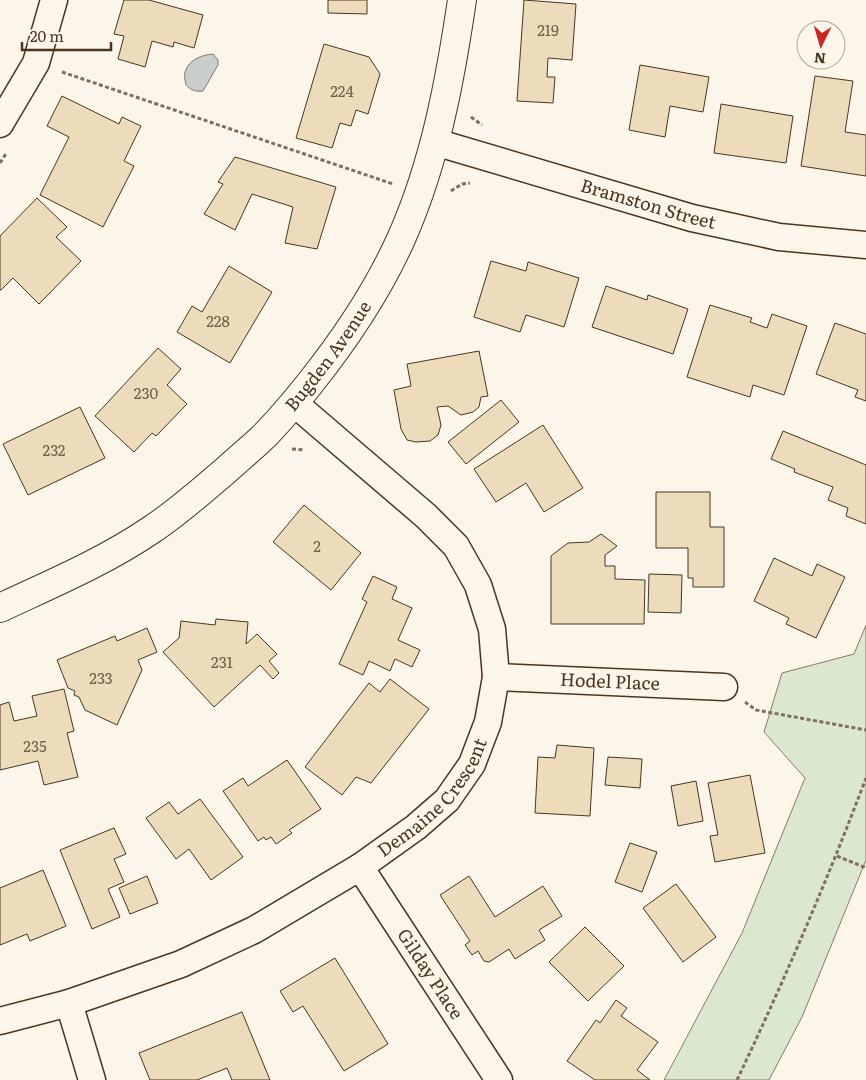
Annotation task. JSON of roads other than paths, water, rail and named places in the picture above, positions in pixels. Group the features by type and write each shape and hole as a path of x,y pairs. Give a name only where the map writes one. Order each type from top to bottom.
{"street":[{"path":"0,124 36,63 54,0"},
{"name":"Bugden Avenue","path":"0,608 110,555 151,530 190,502 261,439 294,404 339,347 379,283 402,238 436,142 453,65 462,0"},
{"name":"Bramston Street","path":"436,142 692,218 779,237 866,245"},
{"name":"Demaine Crescent","path":"0,1021 69,1003 181,964 254,930 360,867 416,827 447,800 472,764 488,722 496,677 492,629 478,585 456,546 426,516 294,404"},
{"name":"Bugden Avenue","path":"0,601 31,593"},
{"name":"Hodel Place","path":"496,677 724,687"},
{"name":"Gilday Place","path":"360,867 499,1080"},
{"path":"69,1003 92,1080"}]}
